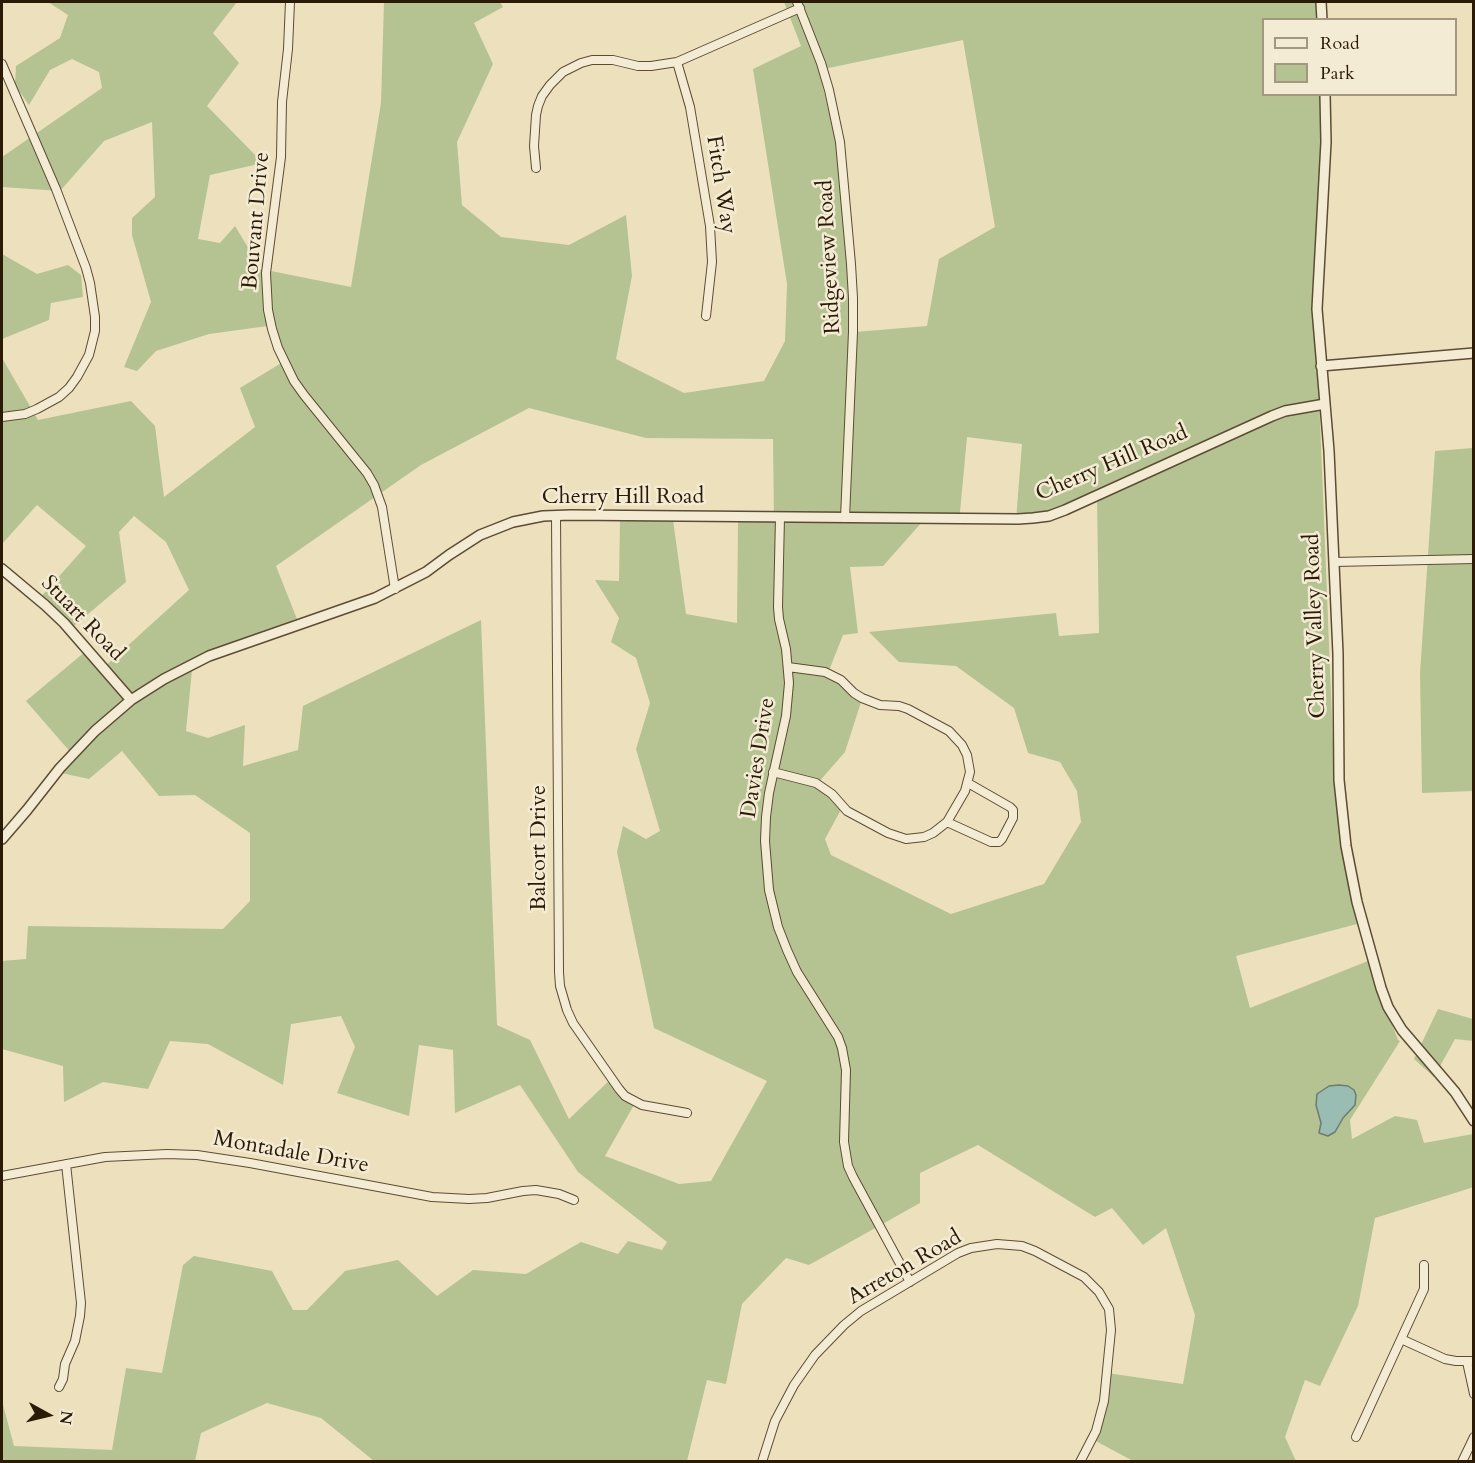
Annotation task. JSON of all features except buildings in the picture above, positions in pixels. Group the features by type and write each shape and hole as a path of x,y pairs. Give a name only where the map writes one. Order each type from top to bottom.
{"street":[{"name":"Bouvant Drive","path":"290,2 282,102 281,157 266,273 268,309 278,348 294,381 374,485 382,507 394,589"},
{"path":"1321,2 1322,18"},
{"path":"536,168 534,133 538,106 550,85 563,72 592,60 613,60 638,66 677,62 798,5"},
{"name":"Ridgeview Road","path":"798,5 821,63 840,142 851,264 853,332 845,518"},
{"name":"Fitch Way","path":"677,62 690,107 710,226 712,262 706,316"},
{"path":"2,64 56,189 86,268 95,317 95,331 89,355 69,388 37,409 25,414 2,417"},
{"name":"Cherry Valley Road","path":"1325,96 1326,142 1317,296 1334,562 1338,654 1339,780 1346,846 1357,902 1381,988 1392,1014 1409,1039 1455,1092 1473,1121"},
{"path":"1321,366 1473,353"},
{"name":"Cherry Hill Road","path":"2,839 74,751 131,700 164,679 208,656 375,598 426,572 448,555 488,531 520,520 543,516 1018,519 1048,516 1272,416 1285,411 1325,404"},
{"name":"Balcort Drive","path":"556,516 559,972 562,992 567,1010 578,1031 625,1096 642,1105 687,1113"},
{"name":"Davies Drive","path":"780,517 778,602 788,667 788,699 766,817 766,866 773,909 797,972 838,1037 842,1048 846,1070 844,1142 848,1166 910,1282"},
{"path":"1334,562 1473,558"},
{"name":"Stuart Road","path":"2,568 64,623 131,700"},
{"path":"773,772 816,783 832,794 847,811 897,837 915,838 933,833 947,822 965,791 970,772 967,755 962,745 949,731 908,709 880,705 862,698 841,680 825,672 788,667"},
{"path":"947,822 991,842 999,842 1002,839 1013,818 1013,810 968,783"},
{"name":"Montadale Drive","path":"2,1176 121,1155 197,1155 432,1197 487,1198 536,1190 560,1194 574,1200"},
{"path":"59,1387 63,1379 65,1364 75,1341 80,1310 66,1164"},
{"name":"Arreton Road","path":"762,1461 772,1430 794,1384 815,1355 843,1325 861,1311 958,1253 971,1248 997,1244 1023,1246 1084,1277 1100,1292 1108,1309 1111,1330 1101,1415 1090,1444 1080,1461"},
{"path":"1356,1437 1424,1289 1424,1265"},
{"path":"1401,1339 1445,1359 1470,1361 1473,1394"},
{"path":"1462,1461 1473,1437"}],"green space":[{"path":"48,2 237,2 213,33 239,63 207,106 263,163 210,175 198,239 220,243 235,226 261,269 351,287 381,103 384,2 500,2 503,7 474,23 493,64 457,142 462,205 501,237 569,245 626,215 632,276 616,359 684,393 764,381 785,341 787,284 753,69 801,46 784,2 1318,2 1320,18 1262,18 1262,96 1326,96 1318,370 1333,744 1357,924 1236,956 1250,1008 1368,961 1400,1041 1350,1120 1352,1139 1395,1116 1417,1120 1424,1143 1473,1134 1474,1187 1375,1218 1358,1306 1320,1386 1305,1380 1285,1437 1296,1461 1133,1461 1092,1439 1107,1373 1183,1384 1195,1315 1166,1228 1143,1245 1112,1208 1095,1217 978,1145 920,1173 920,1203 809,1265 786,1258 742,1304 726,1384 707,1380 687,1461 374,1461 321,1418 267,1403 201,1433 195,1461 2,1461 2,1401 14,1446 112,1450 126,1368 162,1373 183,1265 194,1256 272,1271 293,1310 307,1310 345,1271 398,1260 437,1296 473,1270 526,1274 581,1242 618,1254 628,1241 662,1250 667,1242 578,1172 520,1085 455,1113 453,1050 419,1045 409,1116 337,1093 355,1047 341,1016 291,1024 283,1085 208,1044 170,1041 148,1089 103,1082 64,1102 63,1066 2,1049 2,961 26,959 28,926 223,929 250,901 250,833 195,795 159,796 122,751 89,779 57,772 72,754 26,701 86,651 102,669 189,590 166,542 134,516 119,532 126,582 68,631 38,600 86,546 37,505 2,544 2,358 38,420 131,401 155,426 164,497 255,427 240,388 283,362 268,326 209,334 156,351 137,371 124,367 151,302 132,235 132,218 155,197 152,122 104,141 60,191 2,187 2,157 102,88 99,72 72,59 50,70 29,105 15,85 16,66 60,38 68,15","holes":["963,40 995,227 939,259 927,326 855,332 846,186 819,70","529,408 646,438 773,439 774,521 738,521 737,623 686,614 673,520 620,519 619,581 595,580 619,618 611,642 636,658 650,703 636,749 660,831 646,839 623,826 617,852 654,1028 767,1081 711,1181 679,1184 605,1156 635,1103 613,1077 569,1119 530,1040 497,1025 481,620 303,706 298,750 243,766 245,725 208,738 186,731 193,660 297,619 276,566 421,465","967,437 1022,444 1016,520 1097,497 1099,633 1059,636 1056,613 869,632 899,662 956,666 1014,708 1028,753 1060,762 1077,791 1081,822 1044,884 951,914 831,855 825,839 843,806 818,783 845,752 862,699 828,673 843,635 858,633 850,567 883,566 923,521 959,523"]},
{"path":"2,254 37,274 68,265 81,275 83,297 51,303 49,320 2,339"},
{"path":"1473,448 1473,791 1422,793 1420,673 1435,451"},
{"path":"1438,1009 1473,1019 1473,1041 1455,1039 1434,1077 1414,1059"}],"water":[{"path":"1329,1086 1348,1086 1354,1090 1355,1105 1343,1118 1335,1132 1328,1136 1319,1133 1321,1123 1316,1105 1317,1094"}]}
